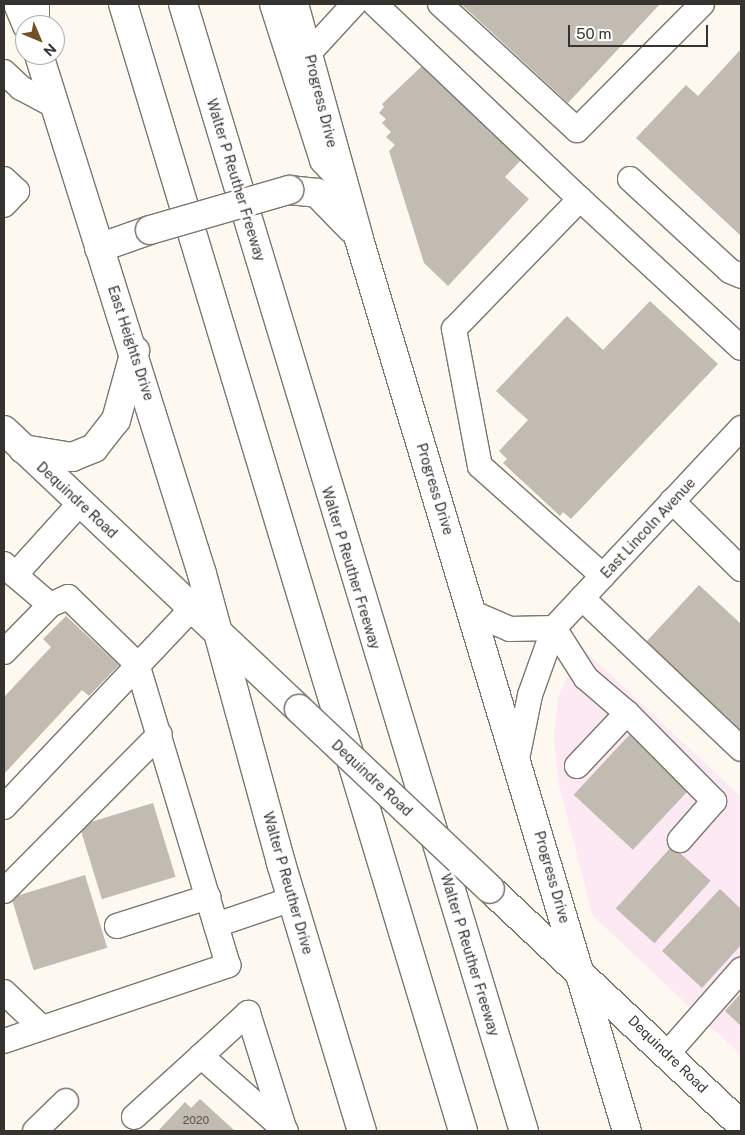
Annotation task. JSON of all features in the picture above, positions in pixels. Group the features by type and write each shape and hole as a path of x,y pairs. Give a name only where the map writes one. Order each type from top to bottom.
{"main road":[{"path":"123,4 463,1131"},
{"name":"Walter P Reuther Freeway","path":"183,4 524,1131"},
{"path":"274,4 324,160 341,178"},
{"name":"Progress Drive","path":"294,4 309,53 341,178 580,974"},
{"name":"East Heights Drive","path":"42,65 99,248 135,351 218,633"},
{"path":"99,248 150,230 289,190 308,189 326,199 359,239"},
{"path":"23,449 72,456 94,448 116,420 135,351"},
{"name":"Dequindre Road","path":"4,430 191,609 300,709 580,974 739,1119"},
{"name":"Walter P Reuther Drive","path":"218,633 292,899 362,1131"},
{"path":"580,974 627,1131"}],"street":[{"path":"309,53 354,4"},
{"path":"375,4 741,348"},
{"path":"440,4 577,130 702,4"},
{"path":"4,72 21,88 56,107"},
{"path":"4,178 17,191 4,205"},
{"path":"630,179 730,272 741,276"},
{"path":"580,198 454,329 480,466 603,576"},
{"name":"East Lincoln Avenue","path":"516,758 530,696 554,628 741,428"},
{"path":"672,501 741,569"},
{"path":"50,605 9,570 80,503"},
{"path":"4,652 50,605 68,597 137,664 160,734 228,965 4,1041"},
{"path":"582,598 741,749"},
{"path":"4,807 191,609"},
{"path":"473,613 517,630 554,628 586,678 627,713 714,801 680,840"},
{"path":"577,766 627,713"},
{"path":"4,891 160,734"},
{"path":"117,926 208,898"},
{"path":"216,925 292,899"},
{"path":"668,1053 741,970"},
{"path":"4,992 42,1028"},
{"path":"134,1117 248,1013 285,1130"},
{"path":"201,1056 255,1107 285,1130"},
{"path":"35,1131 66,1101"}],"shaded area":[{"path":"582,648 741,797 741,1055 593,916 559,785 554,738 558,697"}],"building":[{"path":"461,4 660,4 568,103"},
{"path":"741,49 741,236 636,138 686,85 698,96"},
{"path":"423,65 523,158 505,177 529,199 448,286 424,263 389,151 395,145 386,137 391,132 382,123 386,119 379,113 384,107 382,104"},
{"path":"650,301 718,364 571,519 563,512 560,516 503,463 507,459 499,451 528,420 496,391 567,316 603,350"},
{"path":"699,585 741,624 741,731 646,642"},
{"path":"66,616 119,665 89,696 82,690 4,774 4,697 51,647 43,639"},
{"path":"633,731 692,786 633,850 574,795"},
{"path":"153,803 176,877 102,899 79,826"},
{"path":"672,846 711,881 654,943 616,908"},
{"path":"85,875 107,948 34,970 11,898"},
{"path":"720,889 741,909 741,945 702,988 662,951"},
{"path":"741,993 741,1026 725,1011"},
{"path":"200,1099 235,1131 158,1131 185,1102 191,1108"}]}
